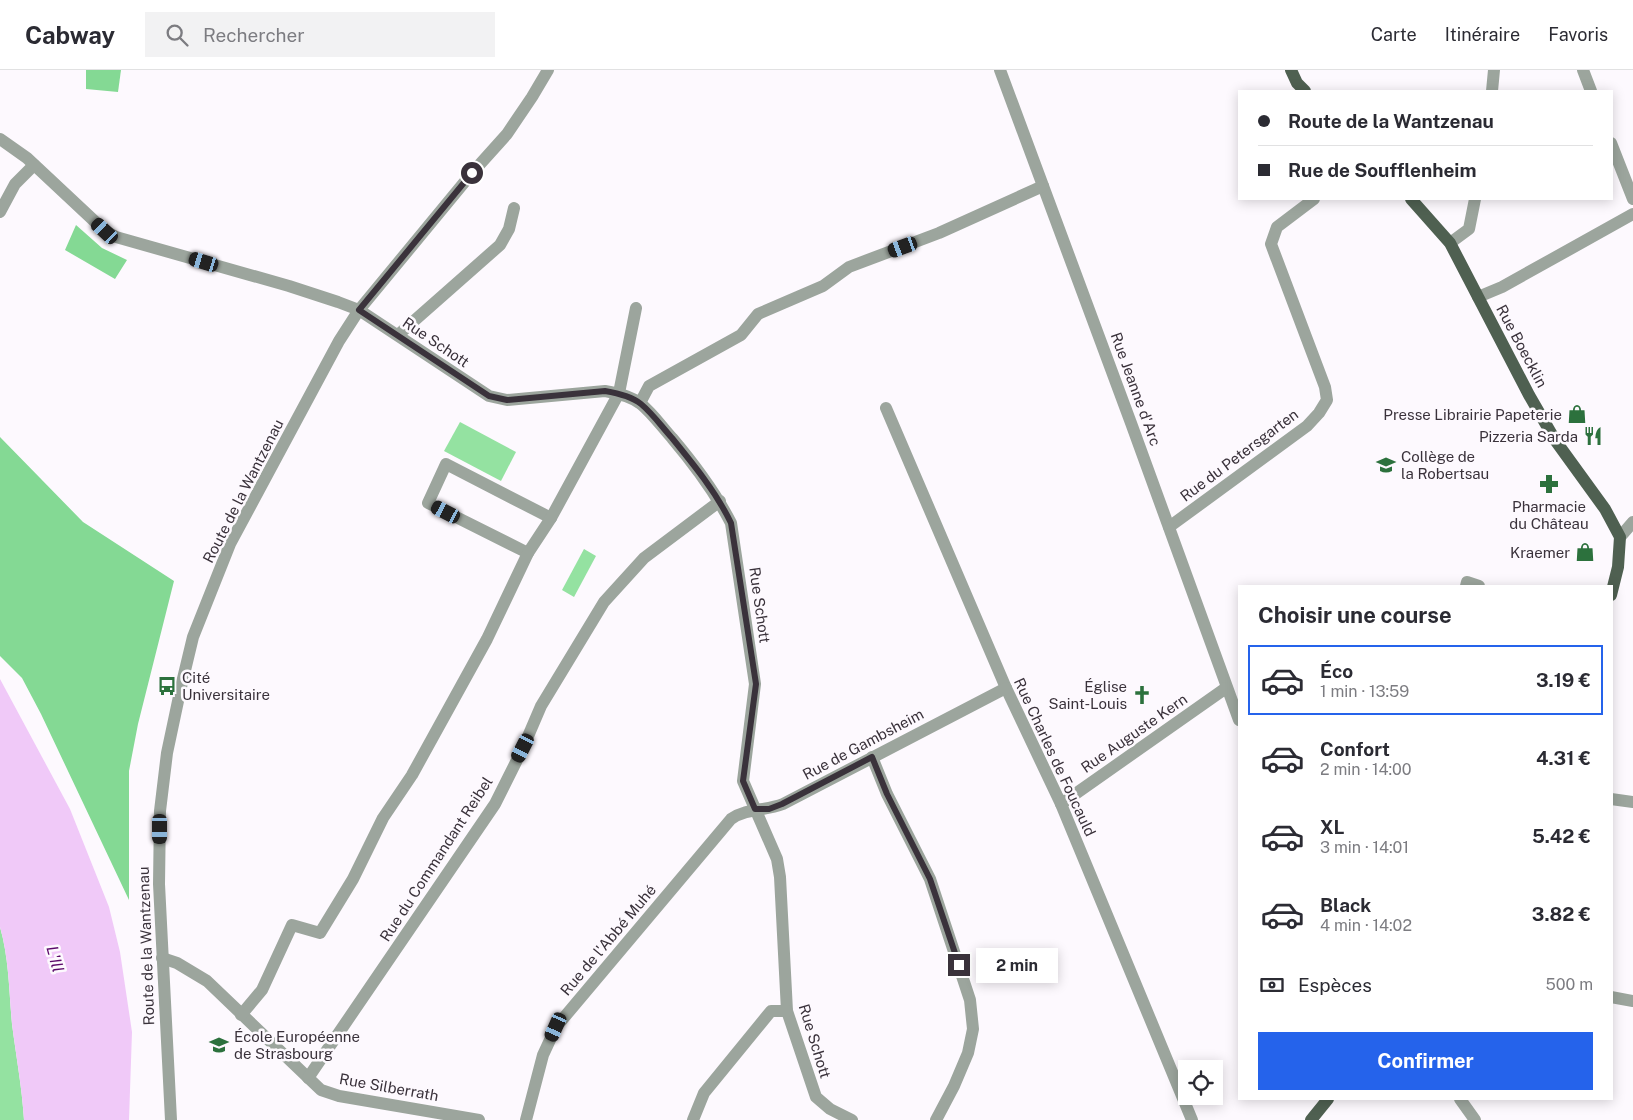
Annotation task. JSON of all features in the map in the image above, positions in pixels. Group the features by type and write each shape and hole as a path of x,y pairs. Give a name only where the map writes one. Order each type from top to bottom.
{"main road":[{"path":"1291,70 1297,84 1304,90"},
{"name":"Rue Boecklin","path":"1412,200 1450,243 1529,395 1555,440 1605,510 1620,536"},
{"path":"1613,587 1618,568 1620,536"},
{"path":"1311,1120 1327,1100"}],"street":[{"name":"Route de la Wantzenau","path":"170,1120 159,884 160,811 168,753 193,637 230,544 339,341 359,310 472,173 507,134 548,70"},
{"name":"Rue Jeanne d'Arc","path":"1000,70 1238,718"},
{"path":"1492,90 1494,70"},
{"path":"1583,70 1591,90"},
{"name":"Rue Schott","path":"0,139 34,164 105,231 116,237 289,286 359,310 489,396 507,400 605,391 619,393 640,403 689,458 720,501 731,523 756,684 743,781 778,859 787,1011 816,1097 830,1109 852,1120"},
{"path":"1613,148 1633,199"},
{"path":"0,212 15,184 34,164"},
{"path":"640,403 649,386 741,335 758,314 823,286 849,267 939,233 1043,186"},
{"name":"Rue du Petersgarten","path":"1169,527 1307,426 1319,413 1327,400 1326,387 1320,376 1271,244 1276,227 1313,200"},
{"path":"1450,243 1469,229 1475,200"},
{"path":"398,335 500,245 510,229 514,208"},
{"path":"1478,297 1502,287 1633,214"},
{"path":"240,1015 262,990 292,926 320,933 353,878 383,818 412,775 487,639 528,554 552,518 619,393 636,308"},
{"name":"Rue Charles de Foucauld","path":"886,408 1006,688 1061,804 1192,1120"},
{"path":"528,554 428,503 446,464 552,518"},
{"name":"Rue du Commandant Reibel","path":"308,1078 495,804 523,748 541,706 604,602 644,558 720,501"},
{"path":"1620,536 1633,522"},
{"path":"1466,585 1467,582 1476,585"},
{"name":"Rue de Gambsheim","path":"755,809 769,809 782,804 1006,688"},
{"name":"Rue Auguste Kern","path":"1061,804 1226,688"},
{"path":"872,757 887,794 930,879 970,1000 973,1029 968,1053 936,1120"},
{"path":"1613,799 1633,802"},
{"name":"Rue de l'Abbé Muhé","path":"526,1120 543,1055 556,1027 731,819 739,813 755,809"},
{"name":"Rue Silberrath","path":"162,958 177,963 207,982 321,1090 339,1096 479,1120"},
{"path":"1613,997 1633,1001"},
{"path":"694,1120 704,1093 771,1011 787,1011"},
{"path":"1461,1100 1475,1120"}],"green space":[{"path":"86,70 121,70 118,92 86,89"},
{"path":"76,225 102,248 127,260 115,279 65,250"},
{"path":"460,422 516,452 501,481 444,451"},
{"path":"0,437 83,522 174,581 138,724 129,771 129,900 22,678 0,656"},
{"path":"584,549 596,556 574,597 562,590"},
{"path":"0,927 7,963 12,1024 24,1120 0,1120"}],"water":[{"name":"L'Ill","path":"0,679 70,809 109,907 120,952 132,1032 129,1120 24,1120 12,1024 7,963 0,927"}],"place":[{"name":"Presse Librairie Papeterie","path":"1577,414"},
{"name":"Pizzeria Sarda","path":"1593,436"},
{"name":"Collège de la Robertsau","path":"1386,465"},
{"name":"Pharmacie du Château","path":"1549,484"},
{"name":"Kraemer","path":"1585,552"},
{"name":"Cité Universitaire","path":"167,686"},
{"name":"Église Saint-Louis","path":"1142,695"},
{"name":"École Européenne de Strasbourg","path":"219,1045"}],"route":[{"path":"472,173 359,310 489,396 507,400 605,391 619,393 640,403 658,422 689,458 720,501 731,523 756,684 743,781 755,809 769,809 782,804 872,757 887,794 930,879 959,965"}]}
